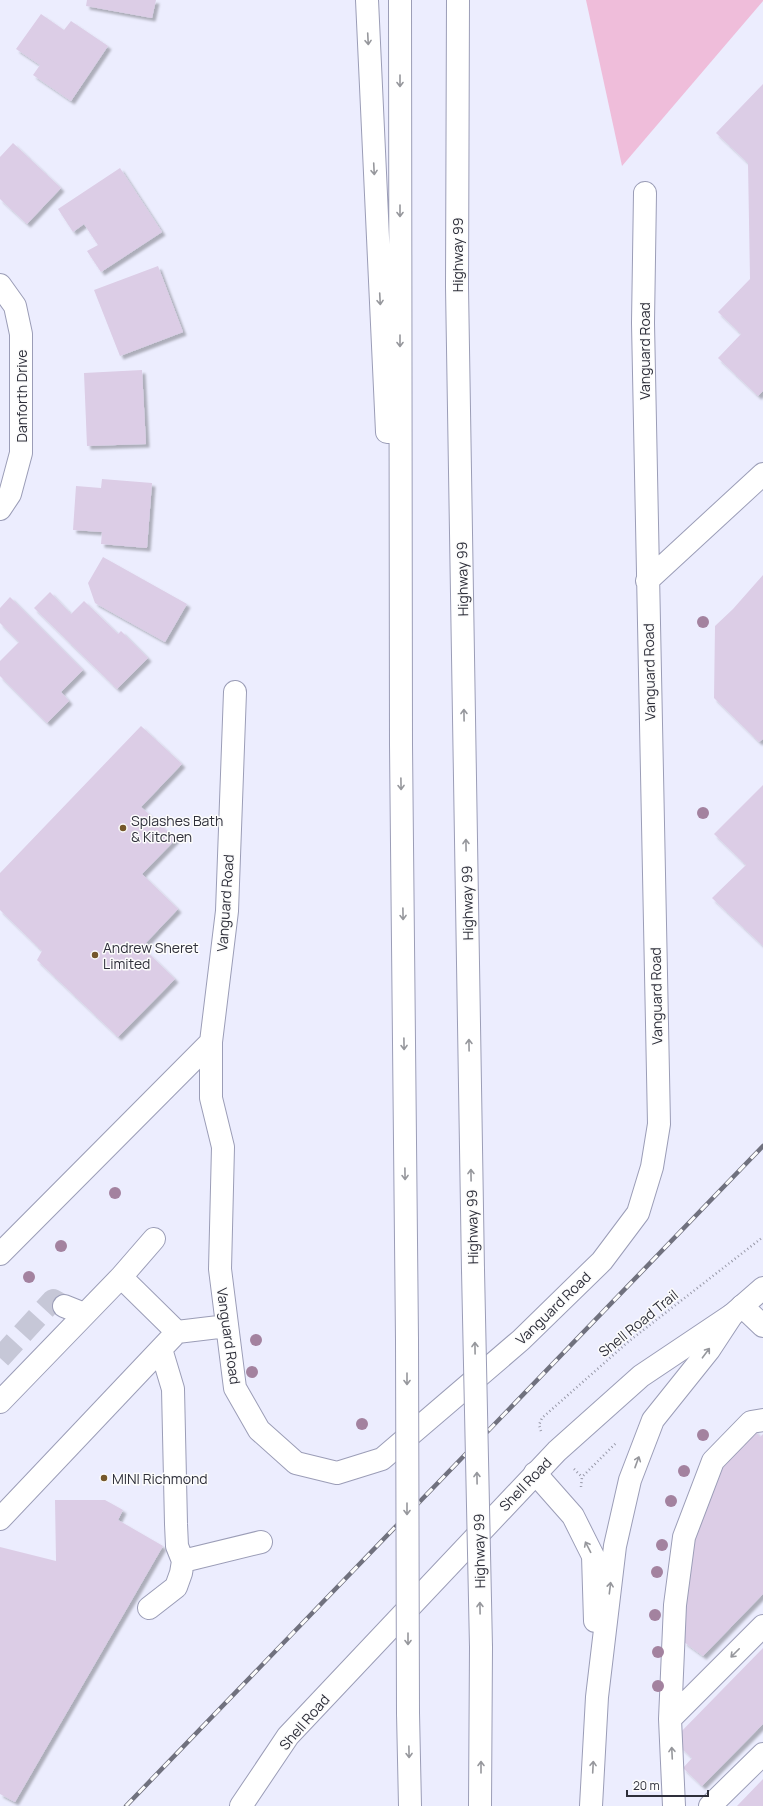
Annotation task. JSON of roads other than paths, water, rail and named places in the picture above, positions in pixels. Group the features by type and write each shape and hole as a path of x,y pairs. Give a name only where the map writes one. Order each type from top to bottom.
{"main road":[{"path":"366,0 401,745"},
{"path":"400,0 401,745 407,1340 408,1713 410,1806"},
{"name":"Highway 99","path":"458,0 457,287 473,1270 481,1647 480,1806"},
{"path":"457,287 470,0"},
{"name":"Vanguard Road","path":"235,692 227,911 211,1042 211,1098 223,1147 220,1269 235,1388 259,1430 296,1463 337,1474 382,1460 515,1345 602,1261 638,1213 652,1167 659,1124 643,323 645,193"},
{"name":"Danforth Drive","path":"0,285 15,306 21,334 21,453 10,494 0,508"},
{"path":"647,581 763,474"},
{"path":"0,1254 211,1042"},
{"path":"0,1402 84,1314 121,1278 154,1239"},
{"path":"121,1278 177,1332"},
{"name":"Shell Road","path":"241,1806 288,1736 557,1451 641,1376 737,1310 763,1288"},
{"path":"64,1306 84,1314"},
{"path":"590,1806 597,1697 615,1546 630,1480 654,1420 709,1350 737,1310 763,1326"},
{"path":"0,1519 177,1332 228,1326"},
{"path":"149,1608 176,1587 183,1561 177,1546 174,1389 161,1349"},
{"path":"674,1806 670,1719 675,1605 684,1537 712,1461 751,1422 763,1420"},
{"path":"535,1473 573,1516 593,1556 597,1697"},
{"path":"183,1561 261,1542"},
{"path":"670,1719 763,1626"},
{"path":"710,1806 763,1754"}],"tunnel":[{"path":"0,1358 53,1300 64,1306"}],"railway":[{"path":"126,1806 763,1146"}],"place":[{"name":"Splashes Bath & Kitchen","path":"123,828"},
{"name":"Andrew Sheret Limited","path":"95,955"},
{"name":"MINI Richmond","path":"104,1478"}]}
